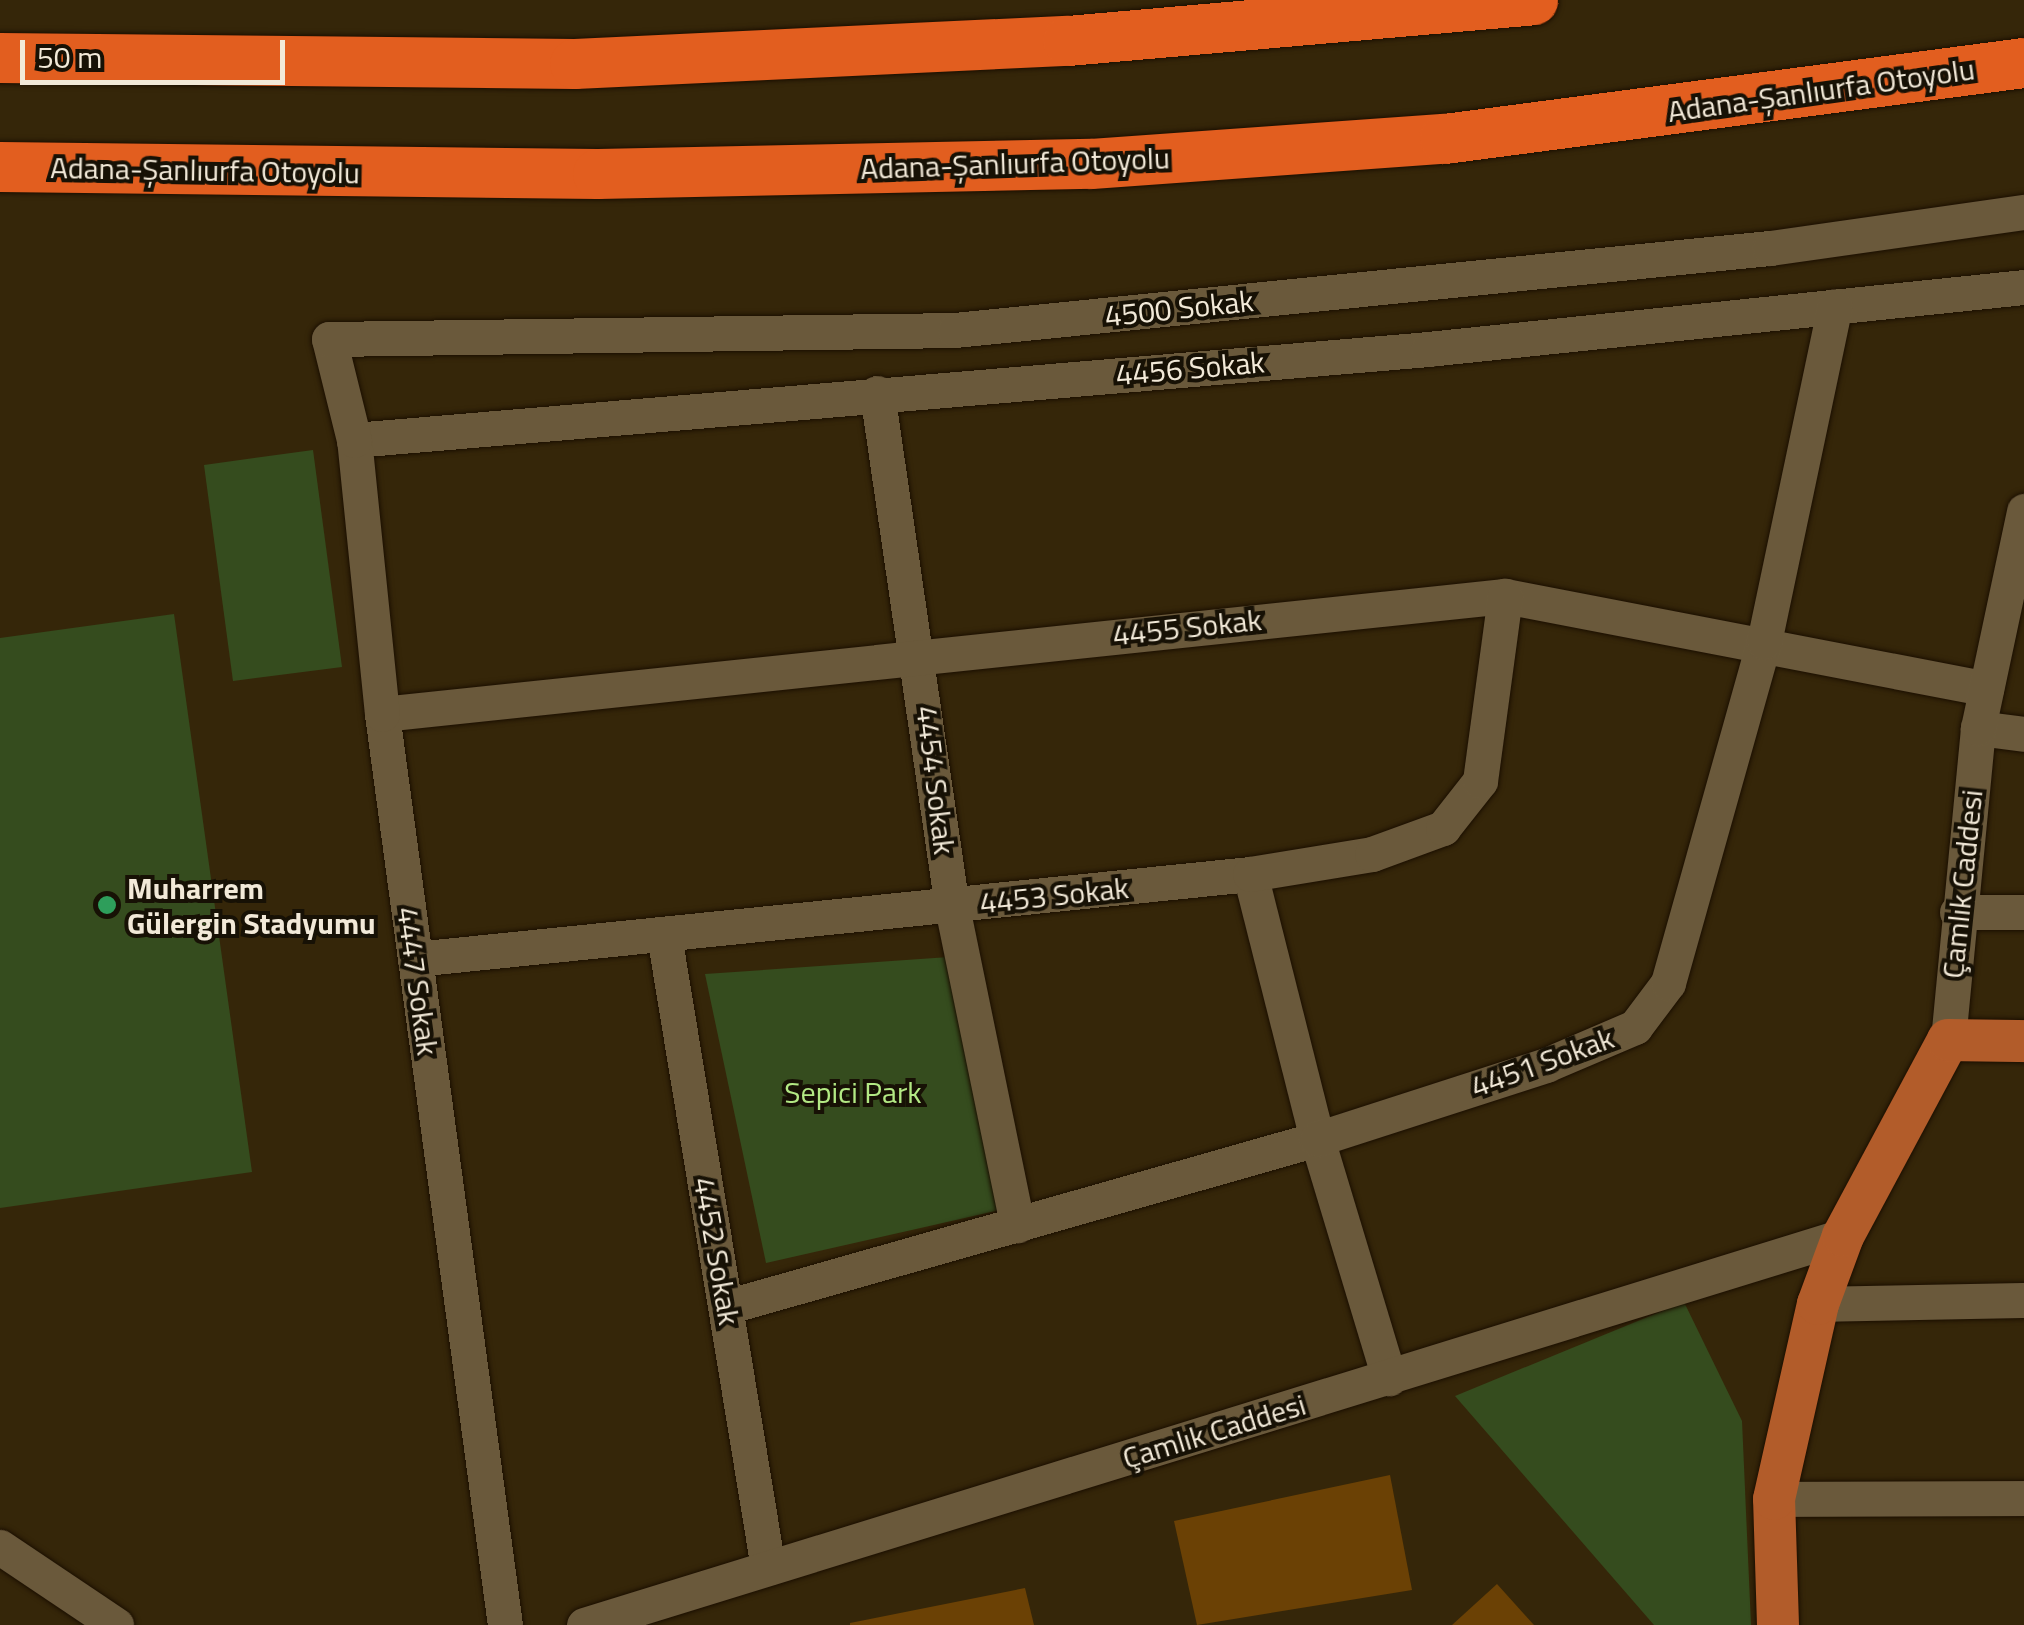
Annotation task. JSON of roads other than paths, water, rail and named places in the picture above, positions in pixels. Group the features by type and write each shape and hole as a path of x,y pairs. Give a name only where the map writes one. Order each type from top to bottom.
{"highway":[{"path":"0,58 595,64 1068,40 1533,0"},
{"name":"Adana-Şanlıurfa Otoyolu","path":"0,167 598,174 1092,164 1446,139 2024,62"}],"main road":[{"path":"1948,1040 2024,1042"},
{"name":"Çamlık Caddesi","path":"1778,1625 1774,1499 1818,1304 1843,1236 1948,1040"}],"street":[{"name":"4500 Sokak","path":"329,338 955,330 1770,248 2024,212"},
{"name":"4456 Sokak","path":"354,440 1428,349 2024,287"},
{"name":"4451 Sokak","path":"726,1307 1318,1139 1546,1065 1635,1027 1668,983 1764,642 1835,306"},
{"name":"4447 Sokak","path":"329,338 354,440 382,714 505,1625"},
{"name":"4454 Sokak","path":"877,393 919,654 952,906 1017,1225"},
{"name":"Çamlık Caddesi","path":"1948,1040 1957,912 1978,728 2024,511"},
{"name":"4455 Sokak","path":"382,714 919,654 1505,596 1764,642 1986,689"},
{"name":"4453 Sokak","path":"415,959 1250,874 1372,854 1443,828 1480,781 1505,596"},
{"path":"1978,728 2024,734"},
{"path":"1250,874 1318,1139 1388,1378"},
{"path":"1957,912 2024,912"},
{"name":"4452 Sokak","path":"664,936 768,1568"},
{"name":"Çamlık Caddesi","path":"584,1625 1843,1236"},
{"path":"1818,1304 2024,1300"},
{"path":"1774,1499 2024,1498"},
{"path":"0,1547 116,1625"}],"place":[{"name":"Muharrem Gülergin Stadyumu","path":"107,905"}],"park label":[{"name":"Sepici Park","path":"853,1092"}]}
